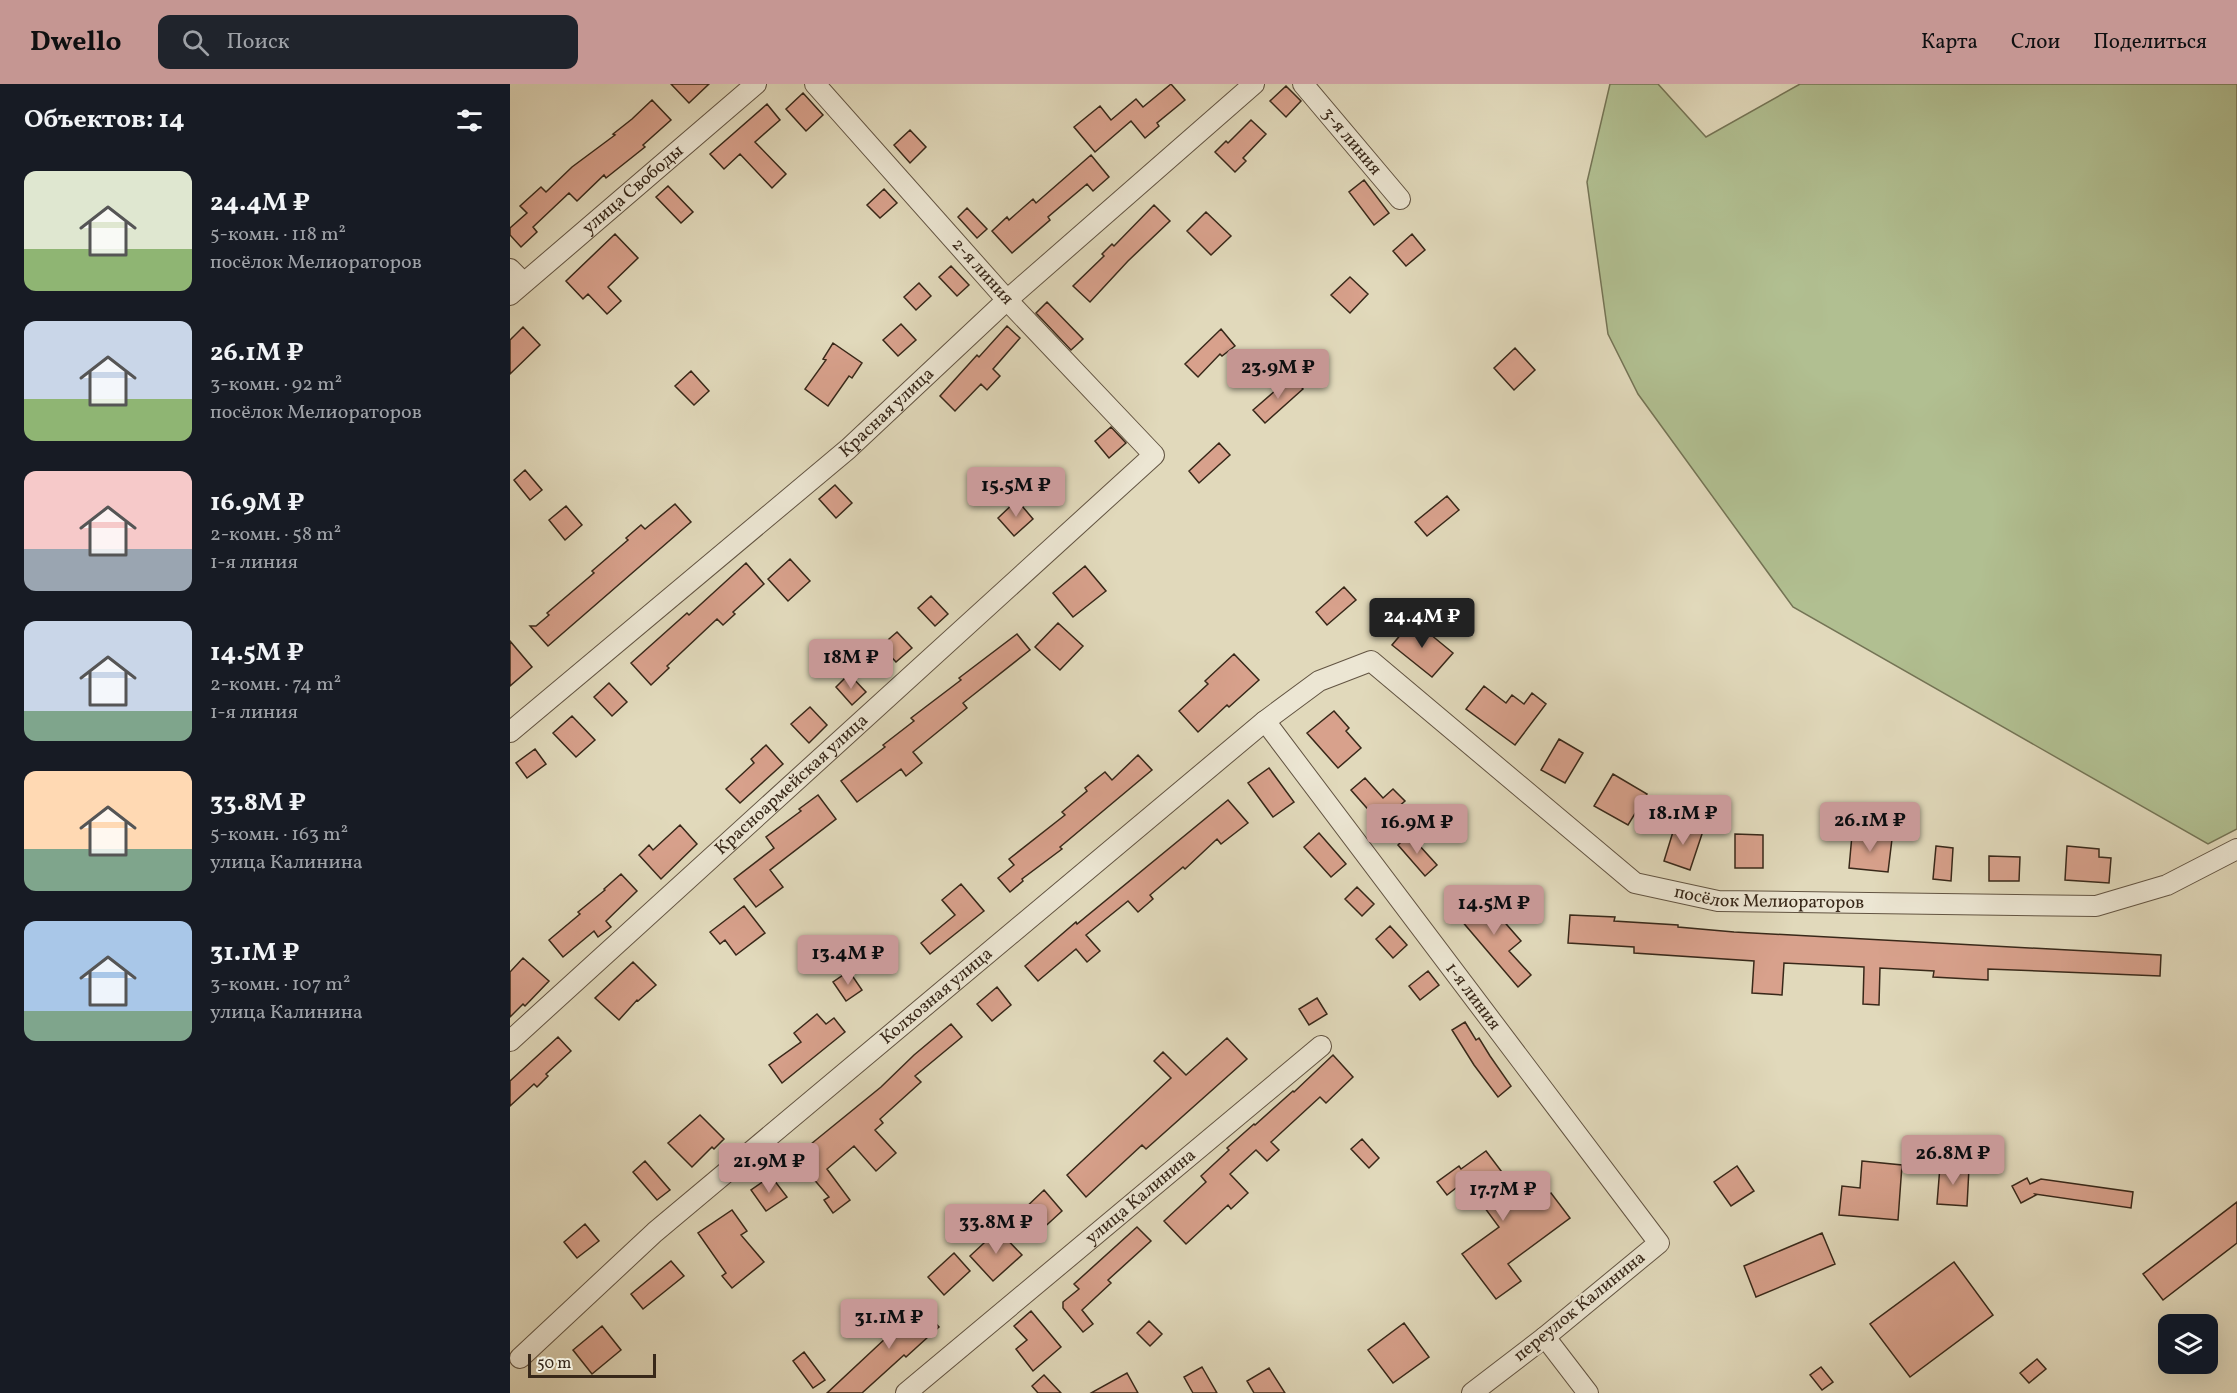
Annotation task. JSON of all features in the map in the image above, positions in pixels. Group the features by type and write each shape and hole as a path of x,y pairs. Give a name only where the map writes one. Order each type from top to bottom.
{"street":[{"name":"улица Свободы","path":"514,282 756,84"},
{"name":"2-я линия","path":"815,84 1007,300 1154,455"},
{"name":"Красная улица","path":"510,732 848,449 1007,300 1254,84"},
{"name":"3-я линия","path":"1303,84 1400,199"},
{"name":"Красноармейская улица","path":"510,1041 1154,455"},
{"name":"Колхозная улица","path":"520,1358 655,1232 1266,721 1319,681 1371,661"},
{"name":"посёлок Мелиораторов","path":"1371,661 1635,883 1718,901 2096,906 2167,885 2237,849"},
{"name":"1-я линия","path":"1266,721 1659,1243"},
{"name":"улица Калинина","path":"906,1393 1321,1046"},
{"name":"переулок Калинина","path":"1472,1393 1545,1337 1659,1243"},
{"path":"1545,1337 1588,1393"}],"green space":[{"path":"1610,84 1658,84 1706,137 1800,84 2237,84 2237,829 2208,844 1793,607 1638,394 1608,334 1587,182"}],"building":[{"path":"671,84 709,84 689,103"},
{"path":"1171,84 1185,100 1157,123 1159,126 1145,138 1131,121 1095,152 1074,127 1100,106 1111,120 1136,99 1143,107"},
{"path":"1286,86 1301,101 1286,117 1270,101"},
{"path":"803,93 823,115 806,131 786,109"},
{"path":"652,100 671,120 643,145 645,147 606,178 604,175 577,201 569,193 533,227 537,232 521,247 510,235 510,228 527,213 520,206 541,187 546,192 572,167 615,135 613,134"},
{"path":"767,104 780,120 755,142 786,174 772,188 740,154 724,169 710,154"},
{"path":"1251,120 1266,134 1243,158 1246,161 1235,172 1215,152 1226,141 1228,143"},
{"path":"910,130 926,147 910,163 894,145"},
{"path":"1091,155 1109,177 1093,191 1087,184 1048,217 1050,220 1012,253 992,231 1007,217 1009,220 1033,199 1036,203"},
{"path":"1364,180 1389,213 1374,225 1349,192"},
{"path":"668,186 693,212 681,223 656,197"},
{"path":"884,189 897,203 880,218 867,205"},
{"path":"1154,205 1170,221 1090,302 1073,286 1104,256 1102,254 1112,244 1114,246"},
{"path":"967,208 987,229 977,238 958,217"},
{"path":"1206,212 1231,236 1211,255 1187,231"},
{"path":"615,234 638,258 608,287 621,301 607,314 588,294 583,299 566,281"},
{"path":"1412,234 1425,250 1406,266 1393,251"},
{"path":"951,266 969,285 957,296 939,277"},
{"path":"1350,277 1368,294 1350,313 1331,295"},
{"path":"919,283 931,296 916,310 904,297"},
{"path":"1047,302 1083,339 1071,350 1036,313"},
{"path":"901,324 916,340 898,356 883,340"},
{"path":"1007,326 1020,338 993,369 1000,376 987,390 981,384 955,411 940,396"},
{"path":"523,327 540,345 510,374 510,340"},
{"path":"1221,329 1235,346 1222,356 1220,354 1198,377 1185,364"},
{"path":"833,343 862,363 852,378 849,376 828,406 805,389 826,360 823,359"},
{"path":"1515,348 1535,370 1514,390 1494,368"},
{"path":"691,371 709,391 694,405 675,386"},
{"path":"1292,376 1303,389 1265,423 1253,410"},
{"path":"1111,427 1126,443 1109,458 1095,441"},
{"path":"1219,443 1230,455 1199,483 1189,471"},
{"path":"525,470 542,490 530,500 514,480"},
{"path":"835,485 852,503 836,518 819,499"},
{"path":"1447,496 1459,510 1427,536 1415,522"},
{"path":"1017,500 1033,519 1014,536 998,518"},
{"path":"675,504 691,522 548,646 530,626 536,626 549,615 547,613 594,573 592,571 628,540 626,538 641,525 645,529"},
{"path":"566,506 582,525 565,540 549,520"},
{"path":"790,559 810,581 788,601 768,579"},
{"path":"746,563 764,584 733,612 735,614 723,625 717,619 667,666 669,668 651,685 631,663 687,613 689,615"},
{"path":"1085,566 1106,591 1073,617 1053,593"},
{"path":"1344,587 1356,600 1327,625 1316,612"},
{"path":"931,596 948,614 935,626 918,608"},
{"path":"1413,620 1453,653 1432,677 1392,645"},
{"path":"1058,623 1083,646 1060,670 1035,647"},
{"path":"897,632 912,648 896,662 881,646"},
{"path":"1017,634 1030,650 963,703 967,708 913,752 922,763 906,776 901,769 857,802 841,781 914,721 911,718"},
{"path":"510,641 532,667 510,686"},
{"path":"1234,654 1259,680 1198,732 1179,711 1208,684 1205,681"},
{"path":"849,674 866,692 852,705 836,687"},
{"path":"609,683 627,702 612,716 594,697"},
{"path":"1484,686 1506,703 1512,695 1524,704 1532,693 1546,704 1515,745 1466,709"},
{"path":"810,707 827,725 809,743 791,724"},
{"path":"1334,711 1349,728 1346,731 1361,748 1338,768 1307,733"},
{"path":"572,716 595,740 576,757 553,733"},
{"path":"1559,739 1583,753 1565,783 1541,770"},
{"path":"766,745 783,764 740,803 726,789 754,763 751,759"},
{"path":"535,749 546,764 527,778 516,763"},
{"path":"1138,755 1152,770 1060,847 1062,849 1022,879 1023,881 1010,892 998,878 1014,865 1009,859 1065,815 1062,812 1087,791 1085,788 1105,772 1112,780"},
{"path":"1269,768 1294,802 1273,817 1248,783"},
{"path":"1613,774 1647,794 1628,825 1594,806"},
{"path":"1365,778 1383,798 1393,789 1405,801 1380,823 1351,790"},
{"path":"818,795 836,819 770,870 783,887 756,907 734,879 774,848 766,837"},
{"path":"1228,800 1248,823 1221,844 1217,839 1185,869 1183,867 1150,895 1153,899 1138,912 1128,901 1086,935 1100,951 1087,962 1076,949 1038,981 1025,966"},
{"path":"1676,822 1703,831 1690,870 1664,861"},
{"path":"680,825 697,844 661,879 639,855 649,845 653,850"},
{"path":"1319,833 1346,864 1331,877 1304,847"},
{"path":"1409,834 1437,865 1425,876 1398,845"},
{"path":"1735,834 1763,835 1763,868 1735,868"},
{"path":"1852,835 1892,839 1888,872 1849,868"},
{"path":"1936,846 1953,848 1951,881 1933,879"},
{"path":"2067,846 2099,849 2099,857 2111,858 2109,883 2065,880"},
{"path":"1989,856 2020,857 2019,881 1989,881"},
{"path":"621,874 637,891 606,921 611,927 598,937 594,931 563,957 549,940"},
{"path":"961,884 984,911 930,954 921,943 955,915 942,900"},
{"path":"1357,887 1374,904 1362,916 1345,899"},
{"path":"1479,893 1521,941 1509,951 1531,975 1518,987 1455,913"},
{"path":"744,906 765,933 736,955 725,940 720,944 710,932"},
{"path":"1570,915 1615,917 1614,921 1678,925 1678,927 1734,932 2161,955 2160,976 1988,969 1988,980 1933,977 1934,971 1880,968 1879,1005 1863,1004 1864,967 1784,963 1782,995 1752,993 1754,961 1634,953 1634,947 1568,943"},
{"path":"1390,926 1407,945 1393,958 1376,939"},
{"path":"523,958 549,981 525,1006 523,1004 510,1017 510,972"},
{"path":"633,962 656,985 637,1000 619,1020 595,998"},
{"path":"849,971 862,990 846,1001 833,982"},
{"path":"1428,971 1439,985 1420,1000 1409,986"},
{"path":"997,987 1011,1005 992,1021 977,1004"},
{"path":"1317,998 1327,1014 1309,1025 1299,1009"},
{"path":"817,1014 826,1024 834,1018 845,1032 782,1083 769,1065 801,1042 794,1033"},
{"path":"1465,1022 1476,1040 1479,1038 1511,1086 1498,1097 1452,1030"},
{"path":"951,1024 962,1037 915,1076 921,1082 880,1119 883,1123 875,1130 896,1153 876,1171 854,1146 827,1169 850,1200 833,1213 824,1200 829,1197 795,1157 881,1087"},
{"path":"558,1037 571,1051 546,1074 548,1076 537,1087 534,1084 510,1106 510,1081"},
{"path":"1227,1038 1247,1059 1146,1149 1142,1145 1086,1197 1067,1175 1171,1078 1154,1061 1163,1052 1186,1075"},
{"path":"1333,1055 1353,1077 1326,1103 1320,1097 1271,1142 1279,1150 1267,1161 1256,1150 1230,1174 1248,1193 1231,1209 1228,1205 1186,1244 1164,1221 1206,1182 1201,1176 1229,1150 1227,1148 1294,1092"},
{"path":"700,1115 724,1139 714,1149 712,1147 692,1167 668,1143"},
{"path":"1362,1139 1379,1158 1369,1168 1351,1149"},
{"path":"1486,1151 1529,1208 1551,1193 1570,1218 1508,1264 1521,1281 1496,1299 1462,1254 1499,1227 1465,1181 1447,1195 1437,1182 1459,1166 1461,1169"},
{"path":"645,1161 670,1190 657,1200 633,1172"},
{"path":"1862,1161 1902,1165 1898,1220 1839,1215 1842,1186 1860,1188"},
{"path":"1737,1166 1754,1191 1731,1206 1714,1182"},
{"path":"1940,1166 1969,1168 1967,1206 1937,1204"},
{"path":"771,1176 787,1197 766,1211 751,1190"},
{"path":"2027,1178 2030,1184 2041,1179 2133,1192 2131,1208 2035,1194 2021,1203 2012,1186"},
{"path":"1044,1190 1062,1211 1038,1233 1020,1213"},
{"path":"2237,1202 2237,1243 2163,1300 2143,1274"},
{"path":"732,1210 747,1231 741,1235 764,1262 732,1288 722,1276 726,1273 698,1233"},
{"path":"585,1224 599,1241 577,1258 564,1242"},
{"path":"1137,1227 1151,1241 1108,1280 1111,1283 1082,1310 1093,1324 1083,1332 1063,1308 1063,1302 1079,1289 1074,1284"},
{"path":"998,1230 1022,1255 993,1281 970,1256"},
{"path":"1822,1233 1835,1264 1756,1297 1744,1266"},
{"path":"954,1253 970,1271 944,1295 928,1277"},
{"path":"671,1261 684,1276 643,1309 631,1294"},
{"path":"1954,1262 1993,1315 1910,1377 1870,1324"},
{"path":"916,1302 939,1327 862,1393 827,1393 887,1337 883,1332"},
{"path":"1031,1311 1061,1347 1033,1371 1016,1349 1027,1340 1014,1326"},
{"path":"1149,1321 1162,1334 1150,1346 1137,1333"},
{"path":"1404,1323 1429,1357 1393,1383 1368,1350"},
{"path":"602,1326 621,1350 592,1374 573,1350"},
{"path":"804,1352 825,1380 813,1388 793,1361"},
{"path":"2037,1359 2046,1369 2029,1383 2020,1373"},
{"path":"1202,1367 1217,1393 1193,1393 1184,1377"},
{"path":"1821,1367 1833,1382 1822,1390 1810,1375"},
{"path":"1269,1368 1285,1393 1254,1393 1247,1381"},
{"path":"1127,1373 1138,1393 1091,1393"},
{"path":"1044,1375 1061,1393 1038,1393 1032,1386"}]}
